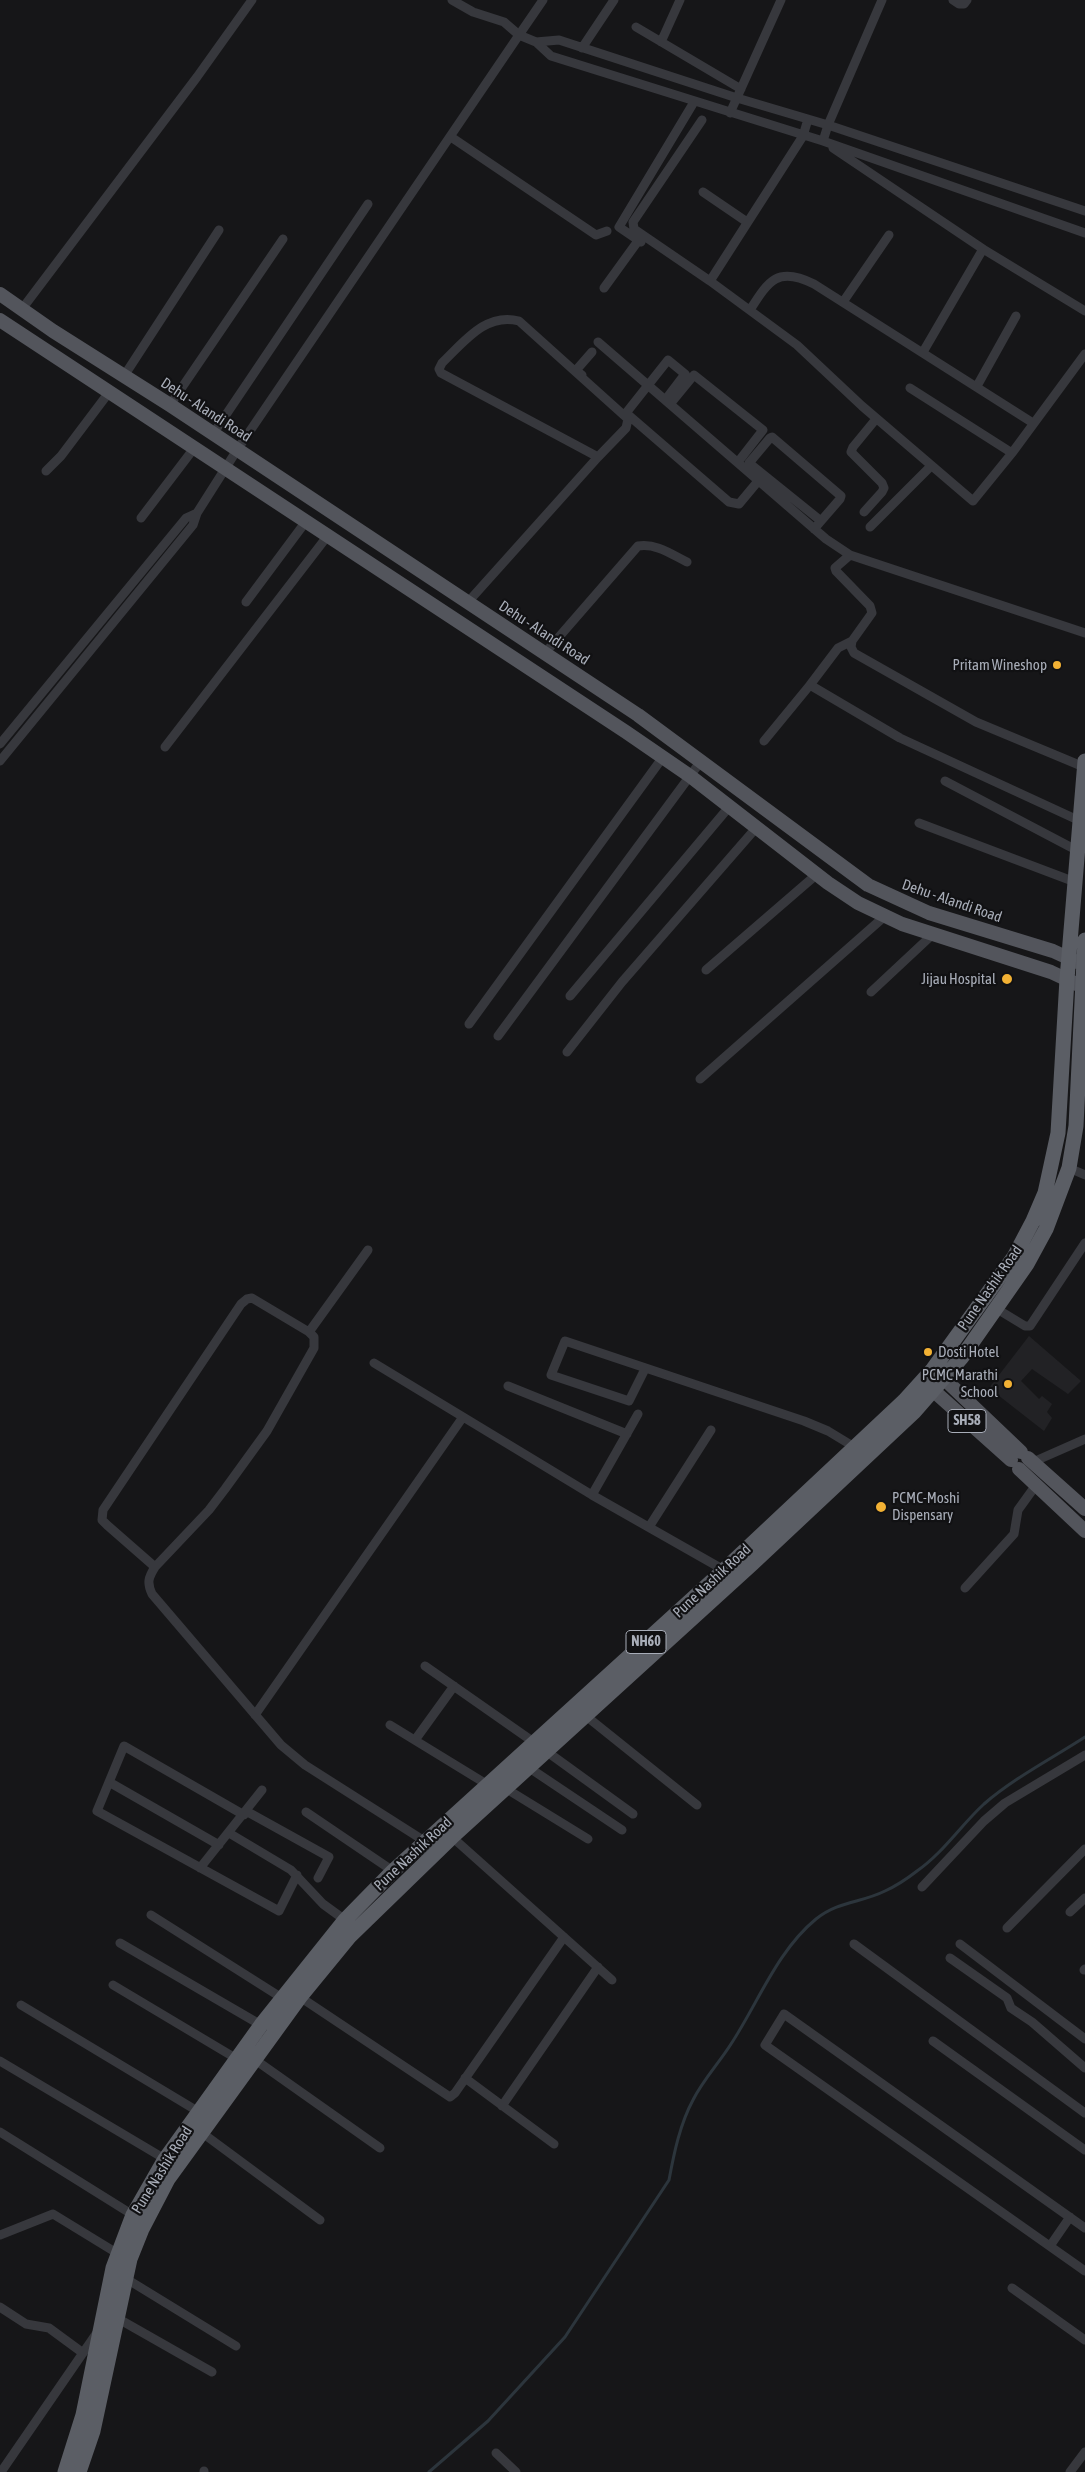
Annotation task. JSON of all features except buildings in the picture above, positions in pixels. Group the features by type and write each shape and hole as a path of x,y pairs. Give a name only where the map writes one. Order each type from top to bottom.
{"highway":[{"name":"Pune Nashik Road","path":"939,1374 1014,1257 1034,1221 1045,1193 1058,1134 1069,957 1085,761"},
{"name":"Pune Nashik Road","path":"65,2472 83,2415 99,2331 123,2256 133,2215 165,2159 282,1998 345,1920 393,1871 488,1784 586,1716 839,1485 997,1309 1027,1264 1046,1229 1069,1168 1076,1126 1085,940"},
{"name":"Pune Nashik Road","path":"79,2472 93,2431 117,2318 125,2278 123,2256 155,2202 201,2132 300,1996 350,1936 452,1837 528,1767 540,1747 724,1570 856,1448 928,1386"}],"main road":[{"name":"Dehu - Alandi Road","path":"0,294 638,715 868,885 929,913 1069,957 1084,966"},
{"path":"0,320 307,520 663,757 816,874 858,902 885,916 932,935 1051,972 1084,987"},
{"name":"SH58","path":"939,1374 1022,1460 1036,1485 1085,1531"},
{"name":"SH58","path":"928,1386 1085,1509"}],"street":[{"path":"22,309 252,0"},
{"path":"452,0 473,12 504,22 519,35 536,42 550,56 823,142 1085,232"},
{"path":"0,761 193,524 197,513 237,450 543,0"},
{"path":"582,48 614,0"},
{"path":"661,42 680,0"},
{"path":"730,112 781,0"},
{"path":"953,0 959,4 964,4 967,0"},
{"path":"823,142 828,125 881,1"},
{"path":"636,27 741,89"},
{"path":"536,42 559,40 682,81 828,125 1085,211"},
{"path":"677,97 682,81"},
{"path":"604,288 640,241 618,227 694,102"},
{"path":"710,281 803,136 808,119"},
{"path":"702,120 633,222 634,229 750,310 810,357 876,419 973,501 1012,453 1085,354"},
{"path":"451,137 596,235 608,230"},
{"path":"823,142 983,249 1085,311"},
{"path":"703,192 747,222"},
{"path":"213,434 368,204"},
{"path":"124,376 219,230"},
{"path":"843,302 889,236"},
{"path":"170,405 283,239"},
{"path":"923,352 983,249"},
{"path":"750,310 773,279 785,275 798,276 923,352 1033,423"},
{"path":"977,386 1016,316"},
{"path":"468,602 626,428 628,419 519,321 508,318 492,320 482,326 442,363 441,373 598,457"},
{"path":"598,342 814,529 850,555 1085,633"},
{"path":"592,352 578,368 578,372 729,502 739,504 759,480"},
{"path":"626,413 668,360 685,374 668,401"},
{"path":"668,401 694,375 763,430 738,462"},
{"path":"910,388 1012,453"},
{"path":"46,471 61,456 110,391"},
{"path":"864,512 884,488 882,483 851,452 876,419"},
{"path":"814,529 821,521 840,499 839,494 772,437 770,438 749,463 821,521"},
{"path":"141,518 195,447"},
{"path":"870,526 931,466"},
{"path":"0,744 186,518 197,513"},
{"path":"246,602 307,520"},
{"path":"165,747 328,534"},
{"path":"545,653 638,546 647,544 657,547 687,562"},
{"path":"850,555 835,568 836,571 870,606 872,613 852,641 851,647 854,653 976,722 1084,767"},
{"path":"146,568 154,574"},
{"path":"764,741 838,648 852,641"},
{"path":"810,685 900,738 1080,821"},
{"path":"469,1024 663,757"},
{"path":"498,1036 701,761"},
{"path":"945,781 1078,851"},
{"path":"570,996 729,807"},
{"path":"919,822 1075,882"},
{"path":"567,1052 622,982 756,828"},
{"path":"706,970 816,874"},
{"path":"700,1079 885,916"},
{"path":"871,992 932,935"},
{"path":"1069,1168 1085,1175"},
{"path":"997,1309 1025,1326 1030,1326 1085,1243"},
{"path":"309,1332 368,1250"},
{"path":"155,1567 102,1520 103,1510 241,1304 247,1299 258,1301 309,1332 314,1338 314,1348 267,1431 209,1510 155,1567 149,1576 148,1585 152,1594 281,1745 305,1765 426,1842"},
{"path":"645,1369 629,1401 551,1375 565,1341 804,1421 828,1431 856,1448"},
{"path":"374,1363 592,1495 724,1570"},
{"path":"508,1386 627,1434"},
{"path":"592,1495 638,1414"},
{"path":"255,1715 463,1417"},
{"path":"649,1527 711,1430"},
{"path":"1022,1460 1085,1439"},
{"path":"965,1588 1014,1534 1018,1510 1036,1485"},
{"path":"425,1666 633,1814"},
{"path":"415,1740 454,1686"},
{"path":"586,1716 697,1805"},
{"path":"390,1725 488,1784"},
{"path":"297,1875 279,1911 97,1811 124,1746 329,1857 318,1878"},
{"path":"922,1887 984,1821 1004,1803 1085,1755"},
{"path":"528,1767 622,1830"},
{"path":"109,1782 218,1844"},
{"path":"505,1788 588,1839"},
{"path":"200,1868 262,1790"},
{"path":"306,1812 393,1871"},
{"path":"229,1833 297,1875 323,1904 345,1920"},
{"path":"452,1837 612,1980"},
{"path":"1007,1928 1085,1850"},
{"path":"1070,1912 1085,1898"},
{"path":"151,1915 282,1998"},
{"path":"300,1996 450,2097 455,2093 564,1937"},
{"path":"120,1943 261,2025"},
{"path":"854,1944 1085,2113"},
{"path":"960,1944 1085,2039"},
{"path":"950,1958 1007,1998 1011,2008 1032,2022 1085,2068"},
{"path":"502,2106 598,1967"},
{"path":"113,1985 237,2059"},
{"path":"21,2005 199,2112"},
{"path":"1085,2228 784,2014 765,2045 1085,2271"},
{"path":"933,2041 1085,2150"},
{"path":"254,2060 380,2148"},
{"path":"0,2061 165,2159"},
{"path":"465,2078 554,2144"},
{"path":"0,2132 133,2215"},
{"path":"201,2132 320,2220"},
{"path":"0,2235 53,2214 123,2256"},
{"path":"1050,2246 1070,2217"},
{"path":"125,2278 236,2346"},
{"path":"1012,2288 1085,2340"},
{"path":"0,2307 26,2324 49,2328 83,2353"},
{"path":"117,2318 212,2372"},
{"path":"1,2472 99,2331"},
{"path":"1070,2472 1085,2452"},
{"path":"496,2453 516,2472"}],"shaded area":[{"name":"PCMC Marathi School","path":"1029,1336 1081,1381 1068,1394 1032,1369 1021,1381 1039,1399 1042,1396 1052,1404 1047,1412 1052,1418 1044,1431 989,1388"}],"waterway":[{"path":"429,2472 488,2421 565,2337 669,2180 675,2149 688,2109 701,2085 741,2028 779,1962 802,1932 824,1913 841,1905 876,1895 906,1879 935,1856 984,1804 1020,1777 1085,1737"}],"place":[{"name":"Pritam Wineshop","path":"1057,665"},
{"name":"Jijau Hospital","path":"1007,979"},
{"name":"Dosti Hotel","path":"928,1352"},
{"name":"PCMC Marathi School","path":"1008,1384"},
{"name":"PCMC-Moshi Dispensary","path":"881,1507"}]}
